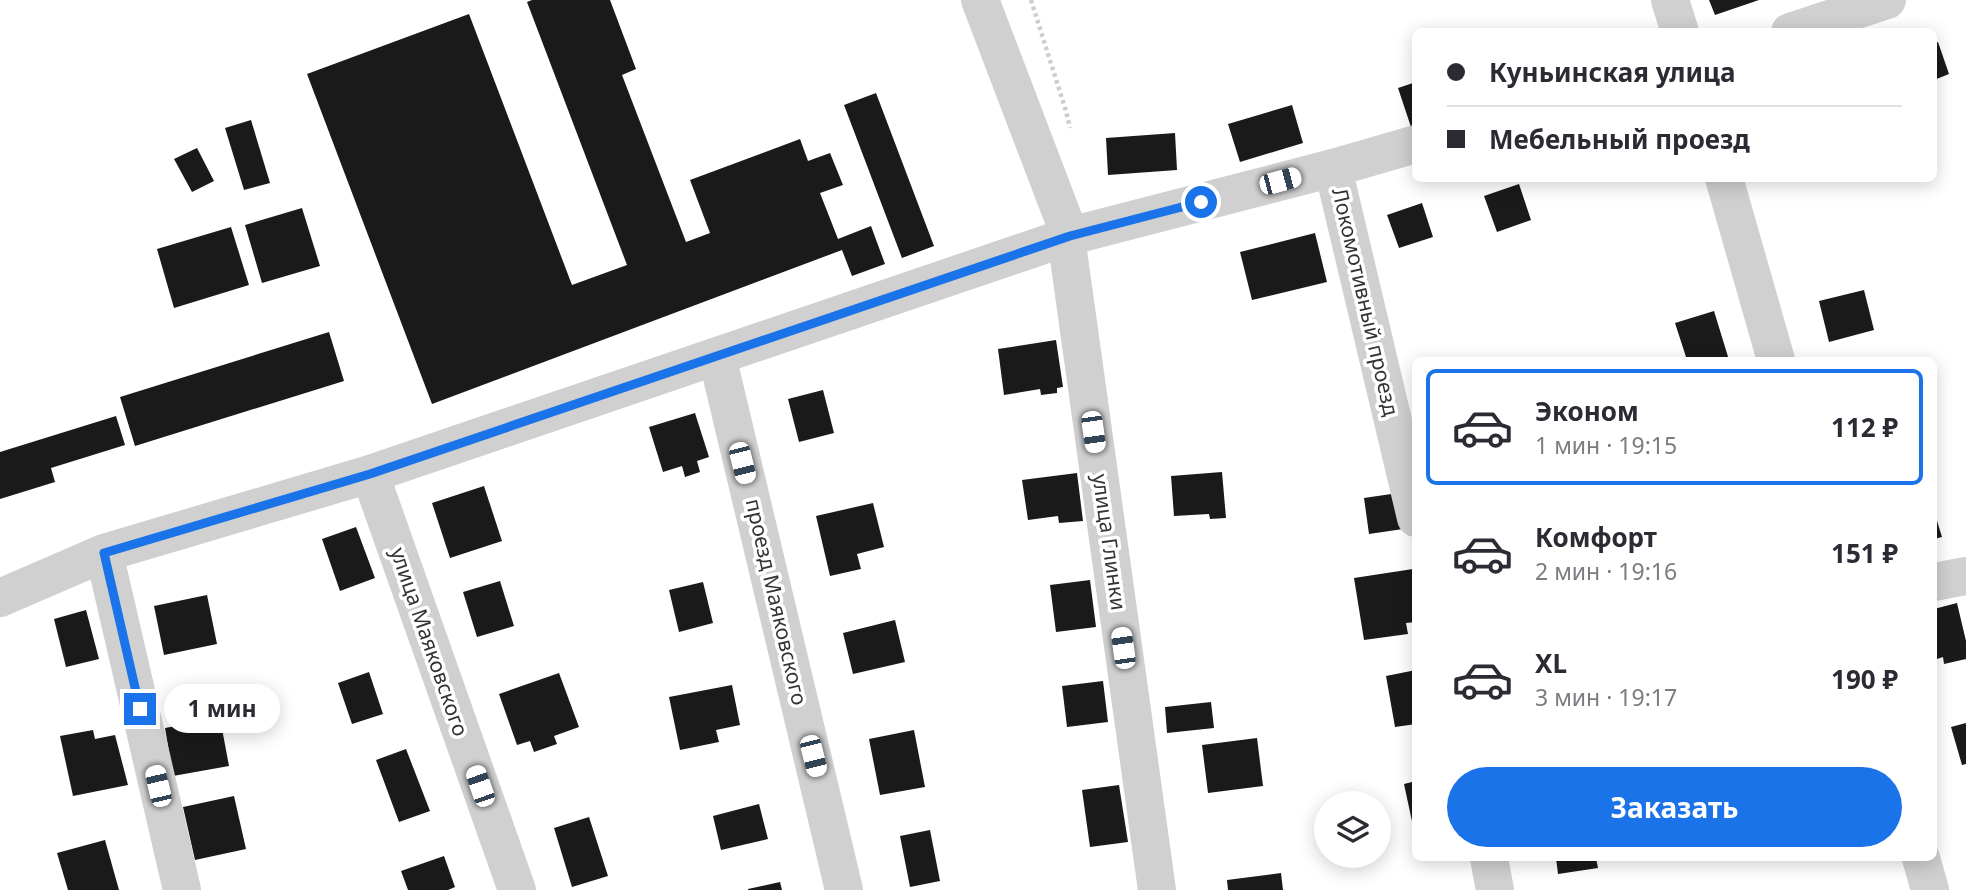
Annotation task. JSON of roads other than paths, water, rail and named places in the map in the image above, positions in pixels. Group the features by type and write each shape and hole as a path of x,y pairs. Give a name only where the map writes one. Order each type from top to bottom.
{"street":[{"name":"улица Глинки","path":"981,0 1070,236 1067,244 1157,890"},
{"path":"1670,0 1679,28"},
{"path":"1802,28 1887,0"},
{"path":"0,598 104,553 370,474 1070,236 1412,145"},
{"name":"Локомотивный проезд","path":"1333,168 1412,501"},
{"path":"1725,182 1775,357"},
{"name":"проезд Маяковского","path":"717,356 845,890"},
{"name":"улица Маяковского","path":"370,474 517,890"},
{"path":"104,553 182,890"},
{"path":"1937,581 1966,576"},
{"path":"1490,861 1495,890"},
{"path":"1922,861 1930,890"}]}
